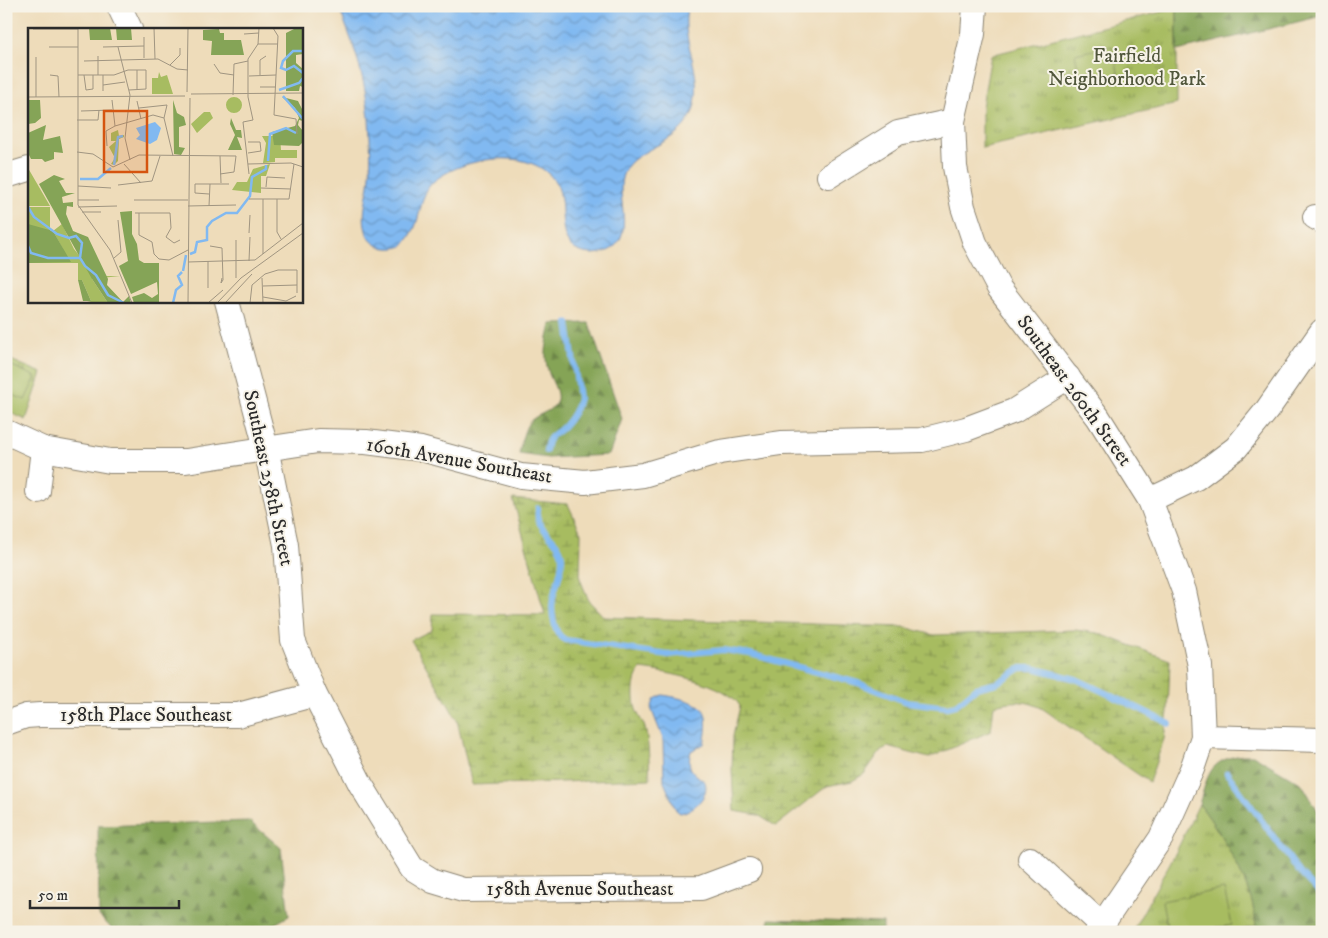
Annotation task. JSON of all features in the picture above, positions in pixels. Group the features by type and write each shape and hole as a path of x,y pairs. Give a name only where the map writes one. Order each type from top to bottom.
{"street":[{"path":"119,6 130,28"},
{"name":"Southeast 260th Street","path":"975,6 973,34 952,121 955,167 963,207 975,243 998,288 1098,417 1150,500 1184,591 1200,666 1203,737 1192,769 1160,838 1099,928"},
{"path":"829,176 898,133 952,121"},
{"path":"6,176 28,169"},
{"name":"Southeast 258th Street","path":"226,302 266,448 286,545 293,640 314,693 361,785 412,868"},
{"path":"1150,500 1196,478 1236,448 1267,410 1322,332"},
{"name":"160th Avenue Southeast","path":"6,432 43,449 110,461 186,461 318,441 366,442 422,449 521,476 585,482 643,475 720,452 781,442 922,440 966,429 1014,411 1068,377"},
{"path":"38,491 43,449"},
{"name":"158th Place Southeast","path":"6,723 26,716 40,715 238,715 314,693"},
{"path":"1203,737 1322,740"},
{"path":"1030,858 1099,928"},
{"name":"158th Avenue Southeast","path":"412,868 433,882 464,890 701,888 748,870"}],"green space":[{"path":"1177,6 1322,6 1322,16 1177,51"},
{"name":"Fairfield Neighborhood Park","path":"1177,8 1177,104 982,148 982,107 991,55"},
{"path":"1112,46 1119,76 1082,85 1075,54"},
{"path":"589,323 622,419 609,455 548,458 519,454 523,434 528,424 534,418 554,406 557,399 546,358 546,347 551,324"},
{"path":"6,358 42,373 26,420 6,411"},
{"path":"6,363 36,377 25,400 6,392"},
{"path":"513,499 568,504 581,533 580,579 589,601 604,617 904,627 934,635 1075,630 1097,633 1170,660 1168,712 1164,739 1149,782 1043,709 1025,702 1007,703 994,705 991,731 929,758 888,747 881,750 864,774 852,781 827,786 776,826 758,815 734,811 733,736 740,706 723,691 710,685 680,676 641,669 636,678 634,697 636,709 644,724 646,734 650,779 472,785 457,720 411,640 432,630 433,614 545,615"},
{"path":"1253,755 1302,784 1322,818 1322,932 1278,932 1256,926 1252,902 1236,863 1199,804 1208,777 1216,765 1231,757"},
{"path":"1199,804 1236,863 1252,902 1256,926 1234,932 1132,932 1176,852"},
{"path":"249,821 281,848 289,916 260,932 115,932 99,916 98,826"},
{"path":"1224,889 1232,925 1195,932 1168,932 1162,901"},
{"path":"769,919 883,923 883,932 769,932"}],"water":[{"path":"338,6 688,6 686,31 696,83 693,111 679,131 638,157 624,172 621,190 623,230 615,246 607,251 591,254 578,251 570,245 565,236 560,193 556,183 545,171 531,163 515,159 479,161 446,173 433,182 426,192 415,227 405,244 393,248 382,247 370,239 365,228 365,209 371,162 367,104 361,71"},
{"path":"662,695 684,699 700,706 706,717 704,744 691,751 689,762 692,770 705,782 705,792 695,806 680,813 676,810 664,782 663,739 651,708 655,699"}],"waterway":[{"path":"546,451 548,441 569,420 579,398 568,323"},
{"path":"538,508 540,524 561,552 560,575 553,596 552,612 557,631 566,640 668,655 724,650 750,654 858,683 907,702 947,707 956,705 976,688 997,683 1021,668 1033,668 1076,679 1170,724"},
{"path":"1227,773 1300,873 1322,896"}]}
